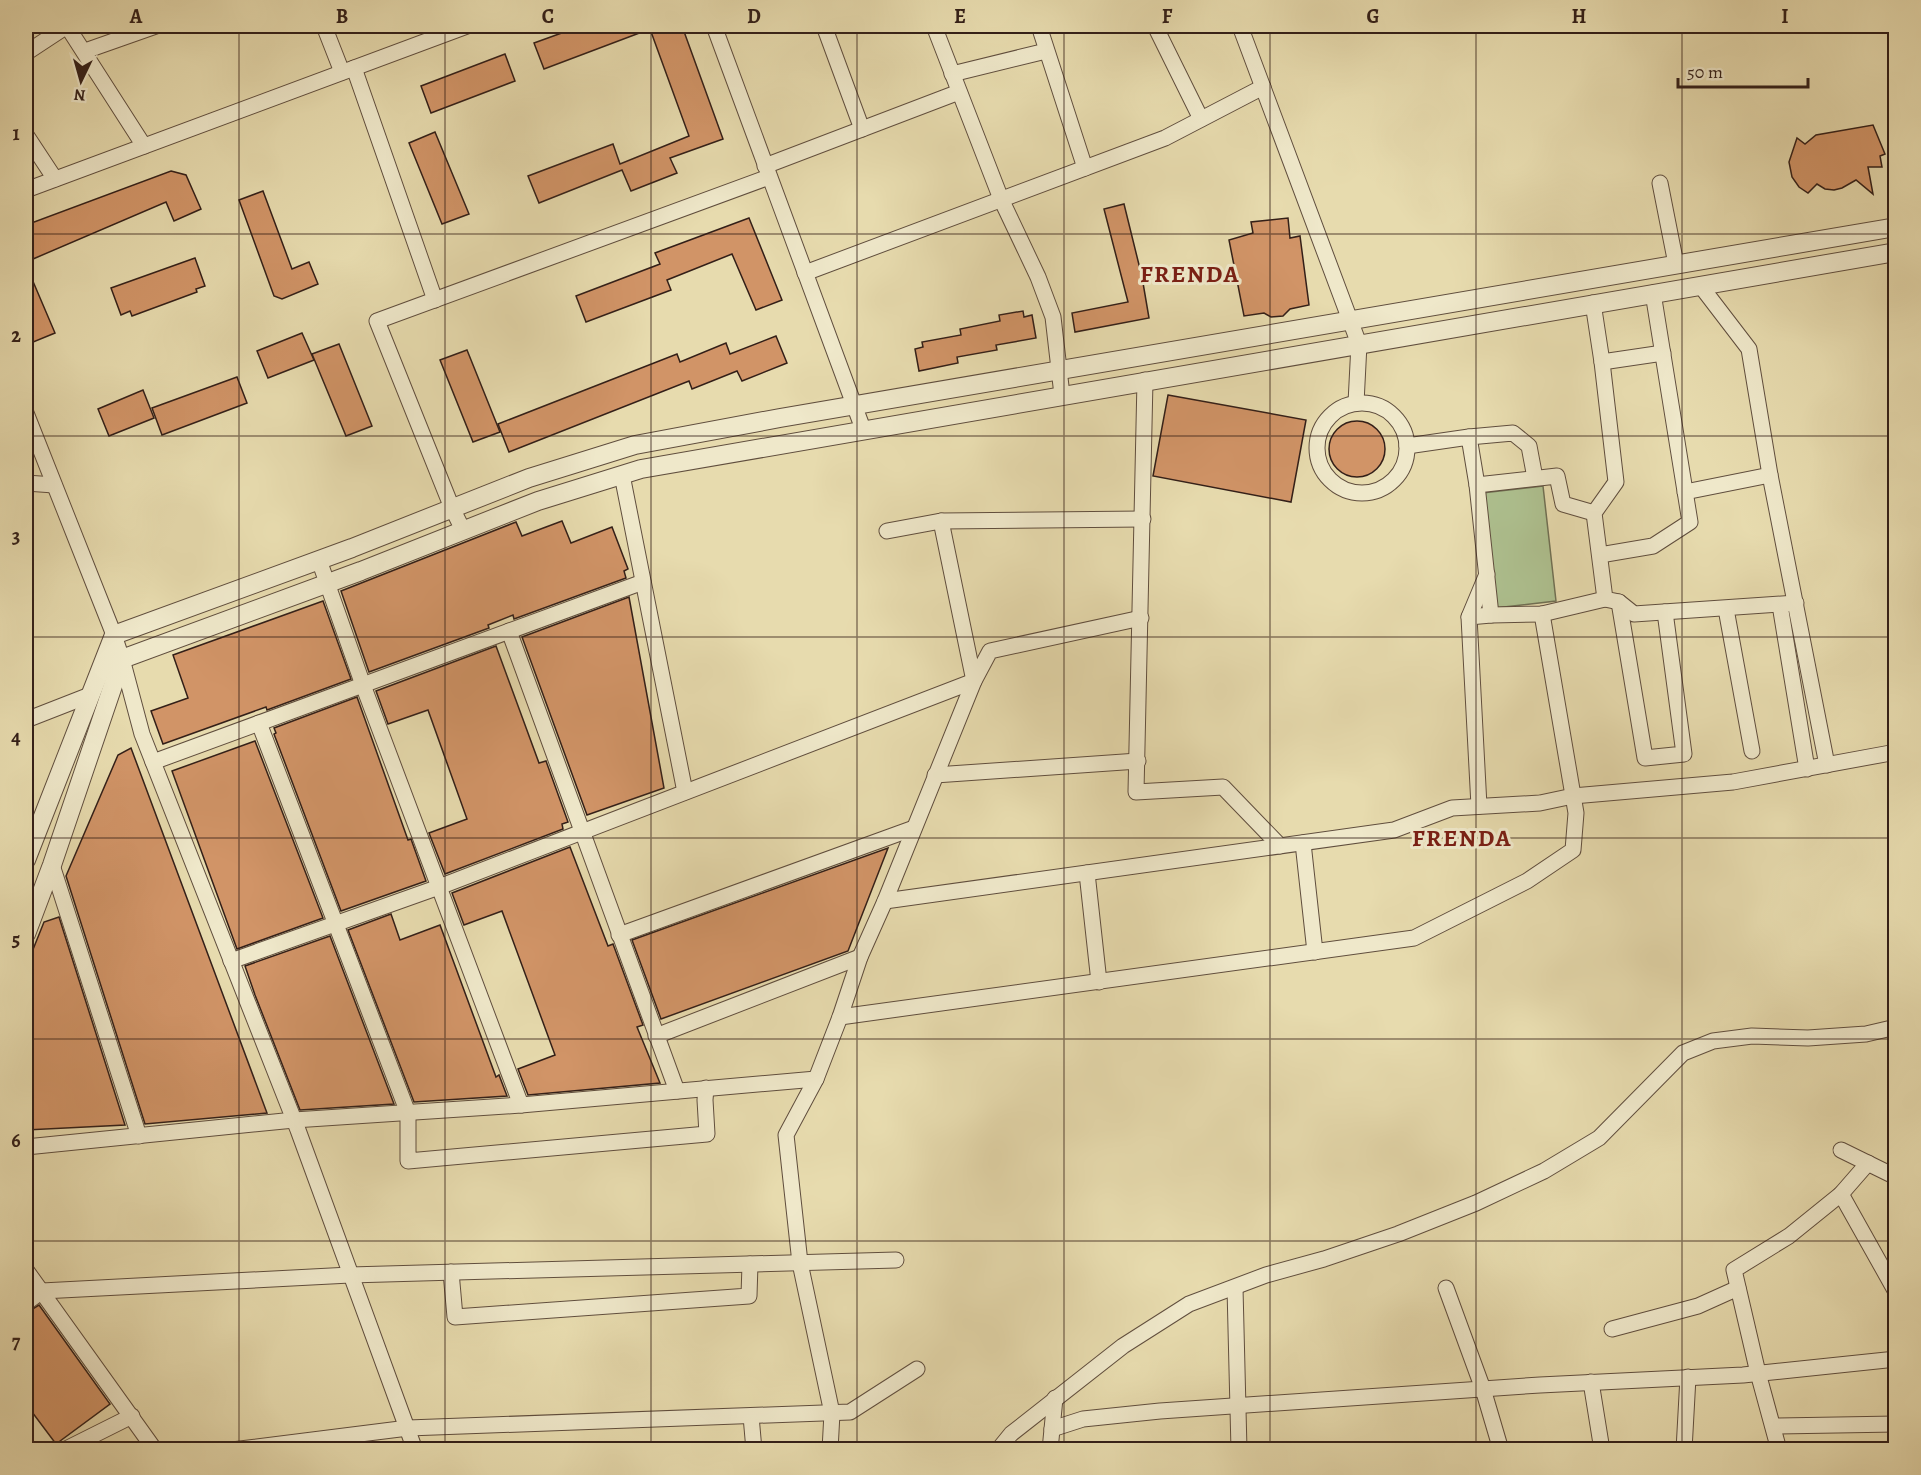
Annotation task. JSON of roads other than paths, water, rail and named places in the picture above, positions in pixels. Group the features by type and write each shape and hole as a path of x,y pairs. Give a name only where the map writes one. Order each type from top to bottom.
{"street":[{"path":"26,53 67,26 144,146"},
{"path":"85,51 156,26"},
{"path":"324,26 348,70 435,300"},
{"path":"26,190 348,70 438,31 467,26"},
{"path":"714,26 863,429"},
{"path":"824,26 862,129"},
{"path":"934,26 1001,199 1038,277 1053,317 1062,395"},
{"path":"1039,26 1085,168"},
{"path":"1155,26 1201,119"},
{"path":"1240,26 1359,344 1356,403"},
{"path":"952,74 1046,51"},
{"path":"804,273 1165,138 1263,87"},
{"path":"463,530 452,508 377,321 767,172 862,129 959,92"},
{"path":"26,135 55,179"},
{"path":"1660,183 1676,264"},
{"path":"26,860 114,635 319,560 529,478 635,445 1896,227"},
{"path":"122,659 328,583 538,501 652,467 1896,252"},
{"path":"1700,285 1749,349 1770,475 1827,765"},
{"path":"1600,555 1653,546 1690,522 1653,293"},
{"path":"1593,303 1616,482 1594,513 1600,555 1645,758 1684,754 1665,612"},
{"path":"1602,362 1663,353"},
{"path":"1145,380 1136,792 1223,787 1280,846"},
{"path":"1356,403 1371,404 1384,409 1396,418 1404,431 1407,446 1405,461 1398,474 1388,485 1374,491 1359,493 1345,490 1332,482 1323,471 1317,457 1317,442 1321,428 1341,407 1356,403"},
{"path":"27,420 114,635 142,734 294,1120 415,1449"},
{"path":"1407,446 1469,437 1513,434 1529,446 1535,478"},
{"path":"1469,437 1477,485 1491,615"},
{"path":"622,475 685,792"},
{"path":"1685,492 1770,475"},
{"path":"1477,485 1557,476 1563,504 1594,513"},
{"path":"26,483 54,485"},
{"path":"887,531 941,521 1143,519"},
{"path":"941,521 974,681"},
{"path":"319,560 363,685 521,1105"},
{"path":"1479,806 1469,618 1487,574"},
{"path":"153,762 644,582"},
{"path":"1469,618 1542,614 1612,601 1634,614 1796,603"},
{"path":"1780,605 1807,769"},
{"path":"1726,609 1752,751"},
{"path":"840,1017 1414,938 1527,881 1573,850 1576,813 1542,614"},
{"path":"830,1449 832,1413 800,1263 786,1135 816,1078 860,957 974,681 990,651 1141,618"},
{"path":"508,631 676,1091"},
{"path":"26,934 52,865 122,659"},
{"path":"231,961 439,887 974,681"},
{"path":"26,720 90,695"},
{"path":"259,723 408,1113 408,1161 706,1134 706,1088"},
{"path":"885,901 1394,830 1452,808 1540,803 1573,796 1733,782 1896,752"},
{"path":"935,775 1138,761"},
{"path":"619,934 914,828"},
{"path":"1303,843 1315,951"},
{"path":"52,865 139,1136"},
{"path":"1087,873 1099,981"},
{"path":"656,1036 860,957"},
{"path":"998,1449 1011,1434 1123,1346 1189,1304 1266,1275 1324,1259 1398,1234 1476,1203 1544,1171 1599,1138 1683,1053 1713,1041 1752,1036 1808,1038 1866,1034 1896,1027"},
{"path":"26,1148 294,1120 521,1105 816,1078"},
{"path":"1841,1150 1896,1176"},
{"path":"1779,1449 1758,1373 1734,1270 1789,1236 1841,1194 1868,1163"},
{"path":"1841,1194 1896,1292"},
{"path":"26,1303 42,1292 350,1275 896,1260"},
{"path":"452,1272 454,1317 749,1296 750,1264"},
{"path":"26,1270 155,1449"},
{"path":"1235,1288 1239,1449"},
{"path":"1446,1288 1483,1389 1501,1449"},
{"path":"1612,1329 1698,1305 1738,1288"},
{"path":"1052,1429 1083,1419 1237,1406 1758,1373 1896,1359"},
{"path":"232,1449 408,1428 850,1412 917,1369"},
{"path":"1684,1449 1688,1377"},
{"path":"1591,1382 1602,1449"},
{"path":"1050,1449 1055,1398"},
{"path":"64,1449 132,1416"},
{"path":"752,1416 754,1449"},
{"path":"1773,1426 1896,1424"}],"district":[{"name":"FRENDA","path":"1190,274"},
{"name":"FRENDA","path":"1462,838"}]}
